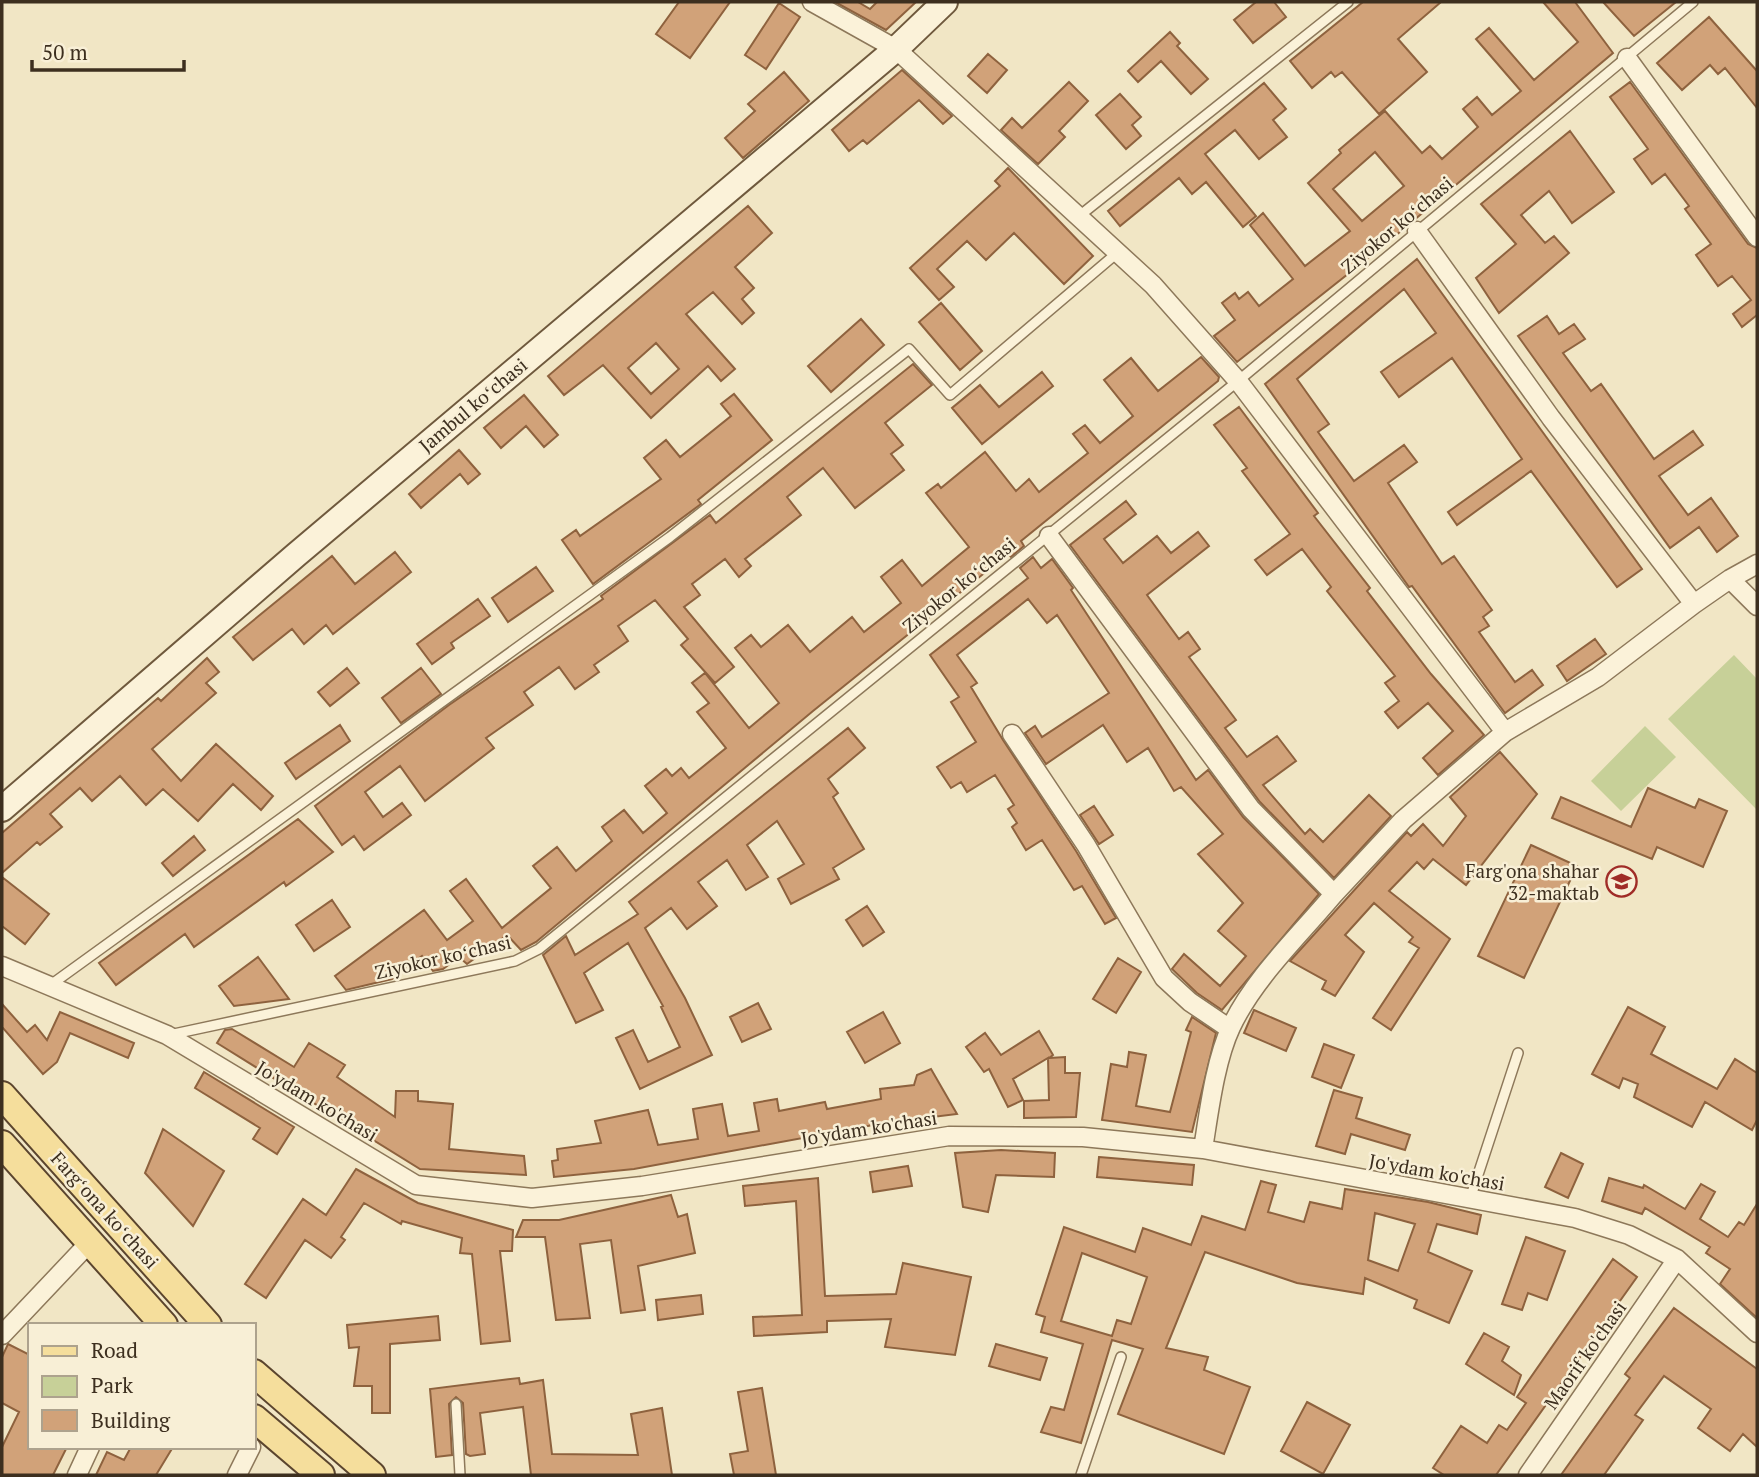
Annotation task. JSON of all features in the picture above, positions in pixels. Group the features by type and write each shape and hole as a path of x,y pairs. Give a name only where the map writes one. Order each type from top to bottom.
{"main road":[{"name":"Fargʻona koʻchasi","path":"2,1095 206,1323"},
{"name":"Fargʻona koʻchasi","path":"2,1144 162,1323"},
{"path":"256,1375 372,1475"},
{"path":"256,1434 321,1475"}],"street":[{"path":"812,2 896,49 1153,285 1238,381 1505,732"},
{"name":"Jambul koʻchasi","path":"2,809 306,546 896,49 945,2"},
{"path":"1627,58 1757,237"},
{"path":"1417,231 1551,418 1694,604"},
{"path":"1049,536 1251,809 1334,894"},
{"path":"1203,1149 1212,1099 1230,1029 1258,985 1334,894 1403,820 1505,732 1598,677 1694,604 1757,564"},
{"path":"1730,579 1757,606"},
{"path":"1012,734 1086,845 1164,978 1190,1002 1230,1029"},
{"name":"Jo'ydam ko'chasi","path":"2,966 52,984 167,1035 416,1185 532,1198 642,1186 949,1136 1083,1137 1203,1149 1575,1218 1629,1235 1677,1259 1757,1333"},
{"path":"2,1335 90,1242"},
{"name":"Maorif ko'chasi","path":"1528,1475 1677,1259"},
{"path":"77,1475 89,1449"},
{"path":"237,1475 248,1449"}],"lane":[{"path":"1078,217 1348,2"},
{"name":"Ziyokor koʻchasi","path":"167,1035 515,961 540,948 1238,381 1693,2"},
{"path":"52,984 670,537 909,349 950,396 1117,253"},
{"path":"1470,1200 1518,1053"},
{"path":"1081,1475 1121,1357"},
{"path":"456,1404 460,1475"}],"green space":[{"path":"1734,655 1757,679 1757,810 1668,719"},
{"path":"1645,726 1676,757 1621,811 1591,781"}],"building":[{"path":"679,2 730,2 690,58 656,34"},
{"path":"835,2 858,2 870,9 877,2 916,2 886,30"},
{"path":"1256,2 1274,2 1286,17 1253,43 1234,20"},
{"path":"1363,2 1441,2 1398,39 1427,72 1379,114 1342,72 1335,77 1331,72 1312,88 1290,61"},
{"path":"1543,2 1575,2 1613,53 1382,247 1237,362 1214,336 1235,320 1222,303 1235,293 1239,299 1248,292 1259,306 1293,279 1250,225 1263,213 1305,266 1350,231 1308,183 1341,153 1339,150 1385,111 1422,153 1430,146 1442,159 1478,127 1463,109 1477,97 1492,115 1521,91 1476,39 1489,28 1534,80 1578,42","holes":["1375,152 1404,186 1362,221 1333,189"]},
{"path":"1603,2 1676,2 1634,36"},
{"path":"779,3 800,17 766,69 745,55"},
{"path":"1709,17 1757,71 1757,108 1725,68 1718,74 1710,65 1682,90 1657,63"},
{"path":"1170,32 1180,43 1177,46 1208,79 1191,94 1161,61 1138,82 1128,71"},
{"path":"988,54 1007,70 987,93 968,76"},
{"path":"902,70 952,116 943,124 919,100 867,144 863,140 849,151 832,130"},
{"path":"784,72 809,101 743,158 725,138 755,111 748,104"},
{"path":"1069,82 1088,101 1059,131 1065,137 1038,164 1001,130 1012,118 1022,128"},
{"path":"1630,82 1748,244 1757,248 1757,315 1742,327 1733,314 1751,300 1732,276 1718,286 1696,255 1711,244 1685,209 1689,206 1665,174 1652,184 1634,159 1648,149 1610,97"},
{"path":"1264,83 1286,109 1273,120 1287,137 1259,159 1235,130 1205,154 1256,216 1243,227 1206,182 1192,194 1179,178 1120,226 1108,211"},
{"path":"1120,94 1141,117 1132,125 1141,136 1126,149 1096,115"},
{"path":"1570,131 1614,192 1572,223 1549,191 1521,215 1545,243 1554,236 1569,253 1499,313 1476,278 1516,244 1481,204"},
{"path":"1008,168 1093,256 1064,284 1014,233 986,260 967,241 937,269 954,287 939,300 910,268 1000,186 995,181"},
{"path":"748,206 772,233 735,267 754,288 742,299 754,313 742,324 713,292 686,314 735,369 721,381 708,366 651,418 603,365 564,395 548,376","holes":["656,343 679,369 651,394 628,368"]},
{"path":"1417,259 1642,569 1617,587 1531,471 1457,525 1448,512 1522,459 1452,358 1399,397 1381,372 1436,333 1404,289 1297,379 1329,424 1318,432 1354,481 1404,445 1417,462 1388,483 1442,564 1454,556 1492,610 1483,617 1489,626 1479,632 1515,682 1532,670 1543,685 1505,713 1412,586 1409,587 1265,384"},
{"path":"941,303 982,351 960,370 919,322"},
{"path":"1547,316 1559,334 1574,324 1585,339 1563,353 1591,391 1601,384 1654,459 1693,431 1703,445 1659,476 1688,515 1711,498 1738,536 1717,552 1699,527 1670,548 1518,336"},
{"path":"861,319 884,345 831,392 808,366"},
{"path":"1201,357 1219,377 1218,381 1021,541 1024,546 1011,557 1008,554 813,711 536,942 521,950 507,935 467,964 459,957 443,969 433,971 422,956 392,979 346,990 335,976 424,910 447,940 473,921 450,891 466,879 502,928 551,888 533,866 557,847 576,871 612,841 602,827 624,810 643,833 667,813 645,786 666,769 672,776 681,768 689,778 726,748 697,712 709,703 692,683 705,673 749,728 779,703 735,648 751,635 761,647 788,625 810,652 852,617 864,632 901,603 881,577 902,560 922,586 969,547 926,493 938,484 941,488 985,452 1016,491 1029,479 1039,492 1088,453 1073,434 1085,425 1100,443 1133,416 1104,380 1131,358 1158,391"},
{"path":"913,364 932,385 885,423 903,445 891,454 904,470 855,508 823,468 787,497 801,515 745,559 751,566 739,577 725,559 692,584 700,595 684,607 734,667 715,683 681,645 688,639 655,600 618,626 628,641 594,665 599,672 575,689 559,667 524,692 533,705 486,738 494,748 425,801 400,766 365,792 383,817 402,803 411,815 364,850 354,836 342,845 315,806 449,705 603,599 601,596 710,515 716,523"},
{"path":"1042,372 1053,386 982,444 952,408 980,385 999,407"},
{"path":"734,394 772,440 698,500 701,504 593,584 562,540 576,530 580,536 661,479 644,458 666,440 680,457 731,416 721,404"},
{"path":"524,395 558,435 544,447 526,426 501,448 484,428"},
{"path":"1239,407 1318,513 1314,516 1370,588 1367,591 1431,674 1484,735 1438,775 1423,758 1453,731 1428,703 1398,728 1385,712 1399,701 1385,683 1395,676 1327,591 1331,587 1302,549 1267,575 1255,560 1290,534 1242,471 1247,468 1214,425"},
{"path":"459,450 480,474 468,484 460,474 421,508 409,494"},
{"path":"1126,501 1136,514 1104,539 1123,563 1157,536 1171,553 1198,532 1209,546 1147,595 1179,639 1188,632 1200,649 1189,657 1236,720 1225,728 1247,757 1277,736 1296,761 1263,785 1305,834 1310,829 1323,842 1369,795 1391,816 1334,878 1260,802 1070,545"},
{"path":"395,552 411,572 333,634 326,625 304,644 292,629 253,660 233,637 332,556 355,584"},
{"path":"1033,557 1041,568 1052,559 1196,780 1208,770 1243,817 1319,894 1222,1010 1197,993 1172,969 1184,954 1220,986 1246,956 1218,931 1243,903 1198,854 1223,834 1181,787 1174,791 1148,748 1127,762 1103,725 1046,764 1025,733 1035,726 1042,737 1109,693 1057,615 1047,623 1028,599 957,655 977,683 971,687 1003,740 1076,851 1116,918 1105,924 1082,886 1074,890 1042,840 1026,850 1012,827 1017,823 1008,809 1014,805 995,775 967,792 961,782 951,788 937,767 976,742 951,702 959,697 930,655 1028,578 1020,568"},
{"path":"536,567 553,591 508,622 492,598"},
{"path":"478,599 490,616 451,643 454,648 432,664 417,644"},
{"path":"1595,639 1606,654 1567,681 1557,666"},
{"path":"207,658 219,672 206,683 216,693 152,749 181,781 216,744 273,796 261,810 233,784 198,821 163,789 146,805 120,776 92,801 80,788 50,814 62,827 40,845 37,842 2,873 2,833 158,698 161,701"},
{"path":"347,668 359,683 330,706 318,692"},
{"path":"421,668 441,694 401,723 382,698"},
{"path":"340,725 350,741 296,779 285,763"},
{"path":"848,728 865,748 828,779 838,793 833,797 864,849 833,868 839,879 791,904 778,879 804,864 777,821 747,845 768,877 746,890 727,860 698,882 717,906 687,929 671,908 645,928 685,998 712,1055 640,1089 616,1038 633,1030 648,1062 680,1047 661,1007 663,1006 628,943 584,973 603,1010 576,1023 543,955 566,936 575,955 638,914 629,902"},
{"path":"1500,752 1537,794 1466,885 1433,859 1424,869 1417,862 1389,891 1450,939 1391,1030 1373,1018 1419,948 1409,942 1413,937 1374,903 1345,935 1364,952 1335,996 1322,989 1326,981 1290,961 1407,832 1411,836 1423,824 1443,846 1466,816 1450,797"},
{"path":"1648,788 1695,808 1699,799 1727,811 1703,867 1657,847 1652,859 1552,818 1561,797 1631,827"},
{"path":"1094,806 1113,835 1099,844 1080,815"},
{"path":"298,819 333,852 286,886 284,882 194,947 185,934 116,985 99,963"},
{"path":"194,836 205,850 173,876 162,863"},
{"path":"1531,845 1577,866 1524,978 1478,956"},
{"path":"2,877 49,914 25,944 2,926"},
{"path":"332,900 350,927 314,951 296,925"},
{"path":"867,906 884,932 863,946 846,920"},
{"path":"258,957 289,999 234,1006 219,986"},
{"path":"1118,958 1141,972 1116,1013 1093,999"},
{"path":"758,1003 771,1029 742,1042 730,1017"},
{"path":"2,1004 27,1032 35,1025 47,1040 60,1012 134,1043 128,1058 70,1033 57,1062 43,1074 2,1027"},
{"path":"1628,1007 1665,1027 1651,1054 1717,1089 1735,1059 1757,1073 1757,1120 1752,1130 1705,1102 1692,1127 1634,1097 1638,1084 1623,1078 1619,1088 1592,1074"},
{"path":"1254,1010 1296,1028 1286,1051 1244,1033"},
{"path":"883,1012 900,1043 865,1063 847,1032"},
{"path":"1192,1017 1216,1033 1192,1132 1102,1120 1111,1064 1127,1067 1129,1052 1146,1055 1136,1106 1170,1112 1191,1032 1186,1030"},
{"path":"232,1029 294,1067 309,1043 345,1065 337,1077 395,1117 396,1091 418,1091 418,1101 453,1104 449,1149 524,1156 526,1175 420,1169 217,1043 225,1030"},
{"path":"1039,1031 1053,1055 1049,1058 1065,1057 1065,1073 1080,1073 1076,1117 1024,1118 1024,1101 1049,1100 1048,1058 1013,1079 1023,1100 1008,1107 989,1069 984,1072 966,1047 985,1033 1001,1055"},
{"path":"1324,1044 1354,1055 1341,1088 1312,1077"},
{"path":"931,1069 957,1114 884,1123 634,1169 554,1177 552,1161 558,1160 557,1149 601,1143 595,1121 648,1110 658,1145 698,1139 693,1109 722,1104 728,1136 759,1131 754,1103 777,1099 779,1111 825,1102 827,1109 881,1099 880,1089 914,1085 917,1075"},
{"path":"204,1072 294,1127 277,1154 253,1139 260,1128 195,1088"},
{"path":"1334,1090 1362,1098 1356,1118 1410,1135 1405,1150 1351,1134 1345,1154 1316,1146"},
{"path":"163,1129 224,1171 193,1226 145,1173"},
{"path":"1001,1150 1055,1153 1054,1177 996,1175 988,1212 963,1207 955,1153"},
{"path":"1561,1153 1583,1164 1568,1198 1545,1187"},
{"path":"1099,1157 1194,1165 1192,1185 1097,1177"},
{"path":"908,1166 912,1186 873,1192 870,1172"},
{"path":"356,1169 418,1203 513,1230 512,1251 500,1251 510,1341 481,1344 472,1254 460,1253 462,1238 402,1221 401,1224 364,1203 341,1237 345,1240 331,1258 305,1240 266,1298 245,1284 303,1199 326,1215"},
{"path":"818,1178 825,1296 896,1294 903,1263 971,1277 955,1355 885,1347 891,1319 827,1321 827,1332 754,1336 753,1317 802,1315 796,1201 745,1206 743,1186"},
{"path":"1609,1178 1643,1188 1644,1185 1685,1209 1701,1184 1715,1192 1700,1219 1728,1237 1739,1222 1744,1225 1757,1204 1757,1318 1720,1284 1730,1269 1706,1253 1710,1247 1645,1208 1642,1214 1602,1201"},
{"path":"1261,1181 1276,1185 1268,1212 1304,1222 1310,1202 1342,1209 1345,1189 1428,1202 1481,1215 1477,1234 1437,1224 1428,1252 1472,1271 1449,1323 1414,1308 1417,1300 1365,1278 1363,1294 1297,1283 1205,1252 1166,1348 1208,1357 1204,1370 1250,1387 1224,1454 1118,1414 1143,1349 1112,1340 1081,1443 1041,1432 1051,1407 1064,1410 1083,1344 1041,1332 1045,1317 1036,1314 1064,1227 1135,1252 1143,1228 1191,1245 1202,1216 1245,1230","holes":["1375,1213 1415,1224 1398,1271 1368,1260","1082,1253 1147,1277 1131,1324 1117,1320 1112,1336 1061,1321"]},
{"path":"671,1195 678,1217 687,1214 695,1253 638,1266 645,1310 621,1313 611,1240 580,1244 590,1318 556,1320 545,1237 516,1237 523,1220 559,1220"},
{"path":"1526,1237 1565,1251 1547,1300 1528,1293 1522,1310 1502,1304"},
{"path":"1613,1259 1637,1277 1496,1475 1444,1475 1433,1468 1461,1426 1487,1443 1499,1425 1507,1430 1526,1403 1517,1397"},
{"path":"701,1295 703,1314 658,1320 656,1300"},
{"path":"1674,1308 1757,1369 1757,1447 1743,1434 1730,1451 1698,1428 1711,1409 1664,1376 1635,1415 1643,1420 1604,1475 1561,1475 1630,1378 1625,1374"},
{"path":"438,1316 440,1340 390,1344 390,1413 372,1413 372,1386 354,1386 359,1347 349,1348 347,1325"},
{"path":"1484,1333 1509,1347 1502,1361 1521,1375 1514,1395 1466,1364"},
{"path":"8,1344 28,1354 28,1449 66,1449 53,1475 2,1475 2,1447 19,1412 2,1403 2,1357"},
{"path":"996,1344 1047,1358 1040,1380 989,1366"},
{"path":"519,1378 520,1384 543,1380 552,1454 638,1455 631,1414 662,1408 672,1475 531,1475 523,1407 480,1413 485,1454 470,1456 466,1454 463,1403 456,1397 449,1404 452,1455 436,1457 430,1389"},
{"path":"762,1388 776,1475 734,1475 730,1454 748,1451 738,1392"},
{"path":"1307,1402 1350,1425 1323,1474 1281,1451"},
{"path":"130,1449 172,1449 156,1475 96,1475 107,1452 124,1460"}],"place":[{"name":"Farg'ona shahar 32-maktab","path":"1622,882"}]}
